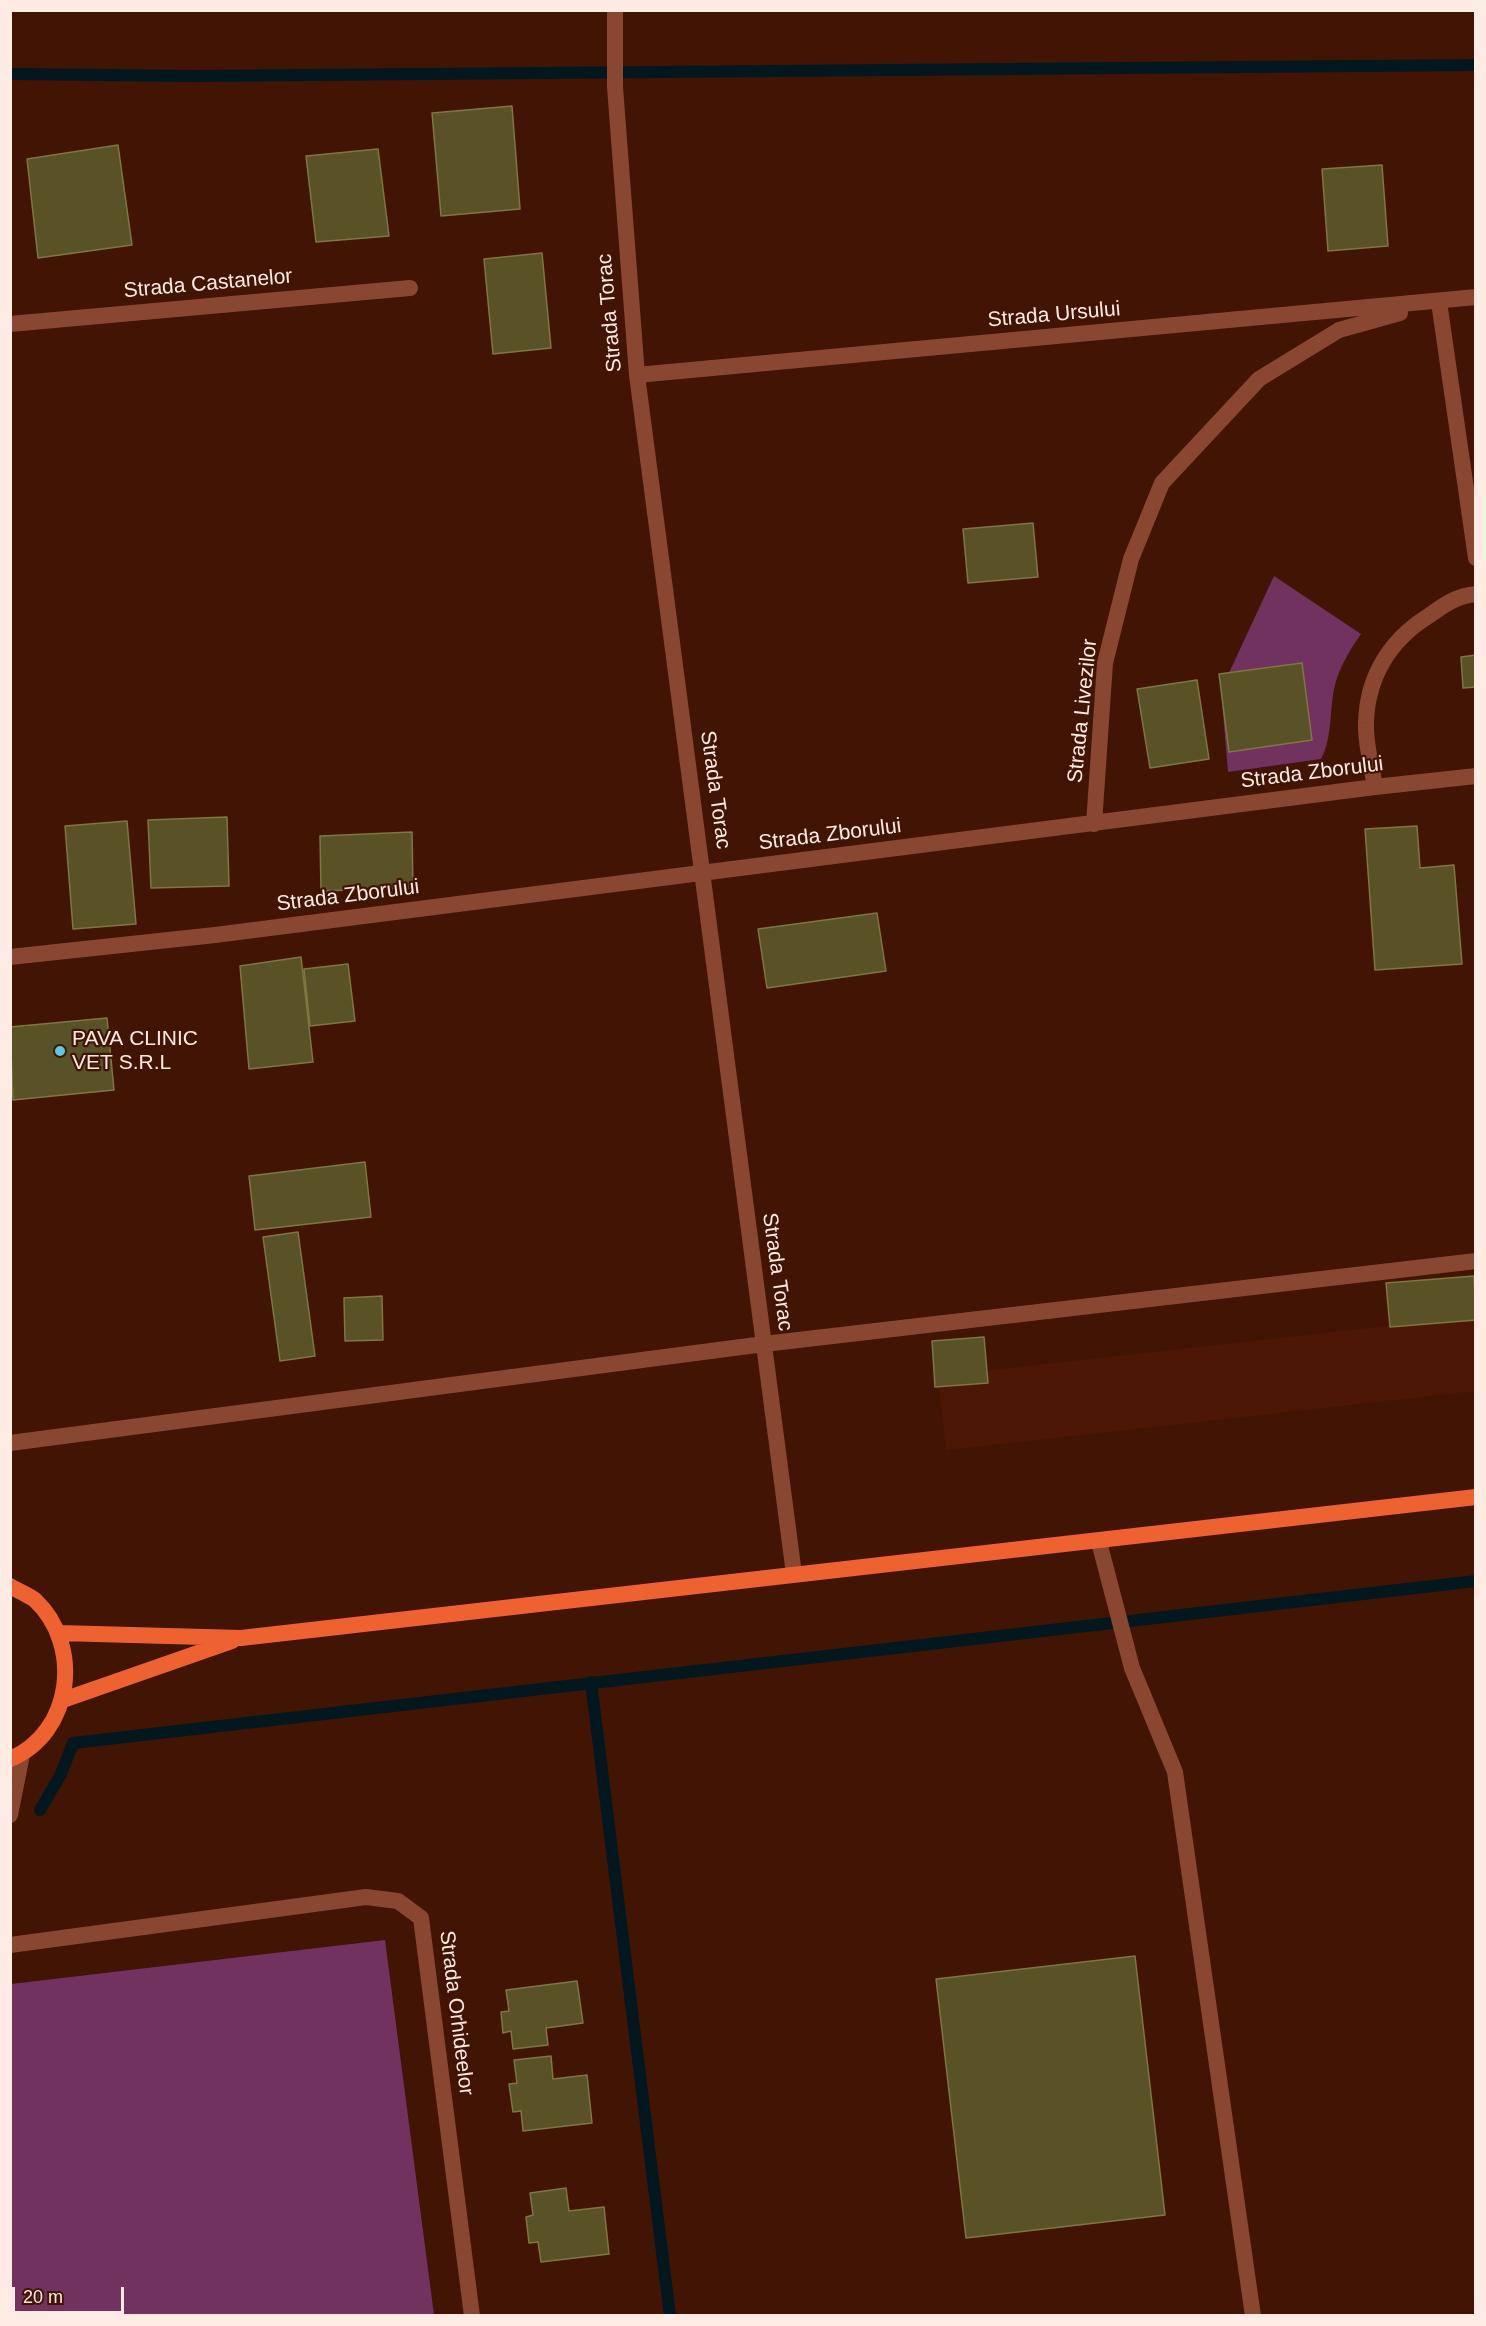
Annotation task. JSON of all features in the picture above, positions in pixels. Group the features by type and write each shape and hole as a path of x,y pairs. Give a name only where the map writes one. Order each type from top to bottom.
{"main road":[{"path":"58,1633 241,1638 794,1574 1099,1542 1476,1497"},
{"path":"10,1586 34,1600 58,1633 66,1666 63,1700 47,1731 16,1757"},
{"path":"63,1700 241,1638"}],"street":[{"name":"Strada Torac","path":"615,10 615,87 637,375 794,1574"},
{"name":"Strada Castanelor","path":"10,324 410,288"},
{"name":"Strada Ursului","path":"637,375 1476,297"},
{"name":"Strada Livezilor","path":"1094,824 1106,663 1131,560 1161,483 1259,379 1339,330 1439,302 1476,308"},
{"path":"1439,302 1476,558"},
{"path":"1375,787 1365,725 1369,693 1380,663 1410,628 1459,596 1476,594"},
{"name":"Strada Zborului","path":"10,957 226,934 1375,787 1476,777"},
{"path":"10,1443 765,1344 1476,1262"},
{"path":"1099,1542 1132,1668 1175,1772 1253,2316"},
{"path":"10,1815 16,1757"},
{"name":"Strada Orhideelor","path":"10,1945 366,1897 398,1901 421,1918 472,2316"}],"shaded area":[{"path":"1274,576 1361,634 1337,678 1329,732 1321,759 1228,772 1221,690"},
{"path":"1475,1316 1475,1391 946,1450 938,1376"},
{"path":"385,1940 434,2315 11,2315 11,1984"}],"building":[{"path":"512,106 520,209 441,216 432,113"},
{"path":"118,145 132,245 38,258 27,159"},
{"path":"378,149 389,236 316,242 306,156"},
{"path":"1382,165 1388,246 1328,251 1322,169"},
{"path":"542,253 551,348 493,354 484,259"},
{"path":"1033,523 1038,577 968,583 963,529"},
{"path":"1476,655 1476,687 1463,688 1461,657"},
{"path":"1302,663 1312,740 1229,752 1219,674"},
{"path":"1197,680 1209,759 1150,768 1137,689"},
{"path":"227,817 229,886 151,888 148,820"},
{"path":"127,821 136,924 73,929 65,826"},
{"path":"1417,826 1420,868 1454,865 1462,964 1375,970 1365,829"},
{"path":"412,832 413,888 321,891 320,836"},
{"path":"877,913 886,971 767,988 758,929"},
{"path":"301,957 313,1062 249,1069 240,966"},
{"path":"348,964 355,1021 310,1026 304,969"},
{"name":"PAVA CLINIC VET S.R.L","path":"107,1018 114,1090 13,1100 10,1027"},
{"path":"365,1162 371,1217 255,1230 249,1176"},
{"path":"298,1232 315,1356 280,1361 263,1237"},
{"path":"1474,1276 1476,1320 1390,1327 1386,1283"},
{"path":"382,1296 383,1340 345,1341 344,1298"},
{"path":"984,1337 988,1383 935,1387 932,1341"},
{"path":"1135,1956 1165,2215 966,2238 936,1979"},
{"path":"577,1981 583,2023 546,2028 548,2045 513,2049 511,2031 503,2033 501,2012 509,2011 506,1990"},
{"path":"551,2056 553,2079 587,2075 592,2123 523,2131 521,2111 513,2112 509,2084 517,2083 514,2060"},
{"path":"566,2188 569,2211 604,2207 609,2254 541,2262 538,2242 529,2243 526,2217 533,2215 530,2193"}],"waterway":[{"path":"10,74 194,76 1476,65"},
{"path":"40,1810 61,1774 73,1743 1476,1581"},
{"path":"591,1682 670,2316"}],"place":[{"name":"PAVA CLINIC VET S.R.L","path":"60,1051"}]}
